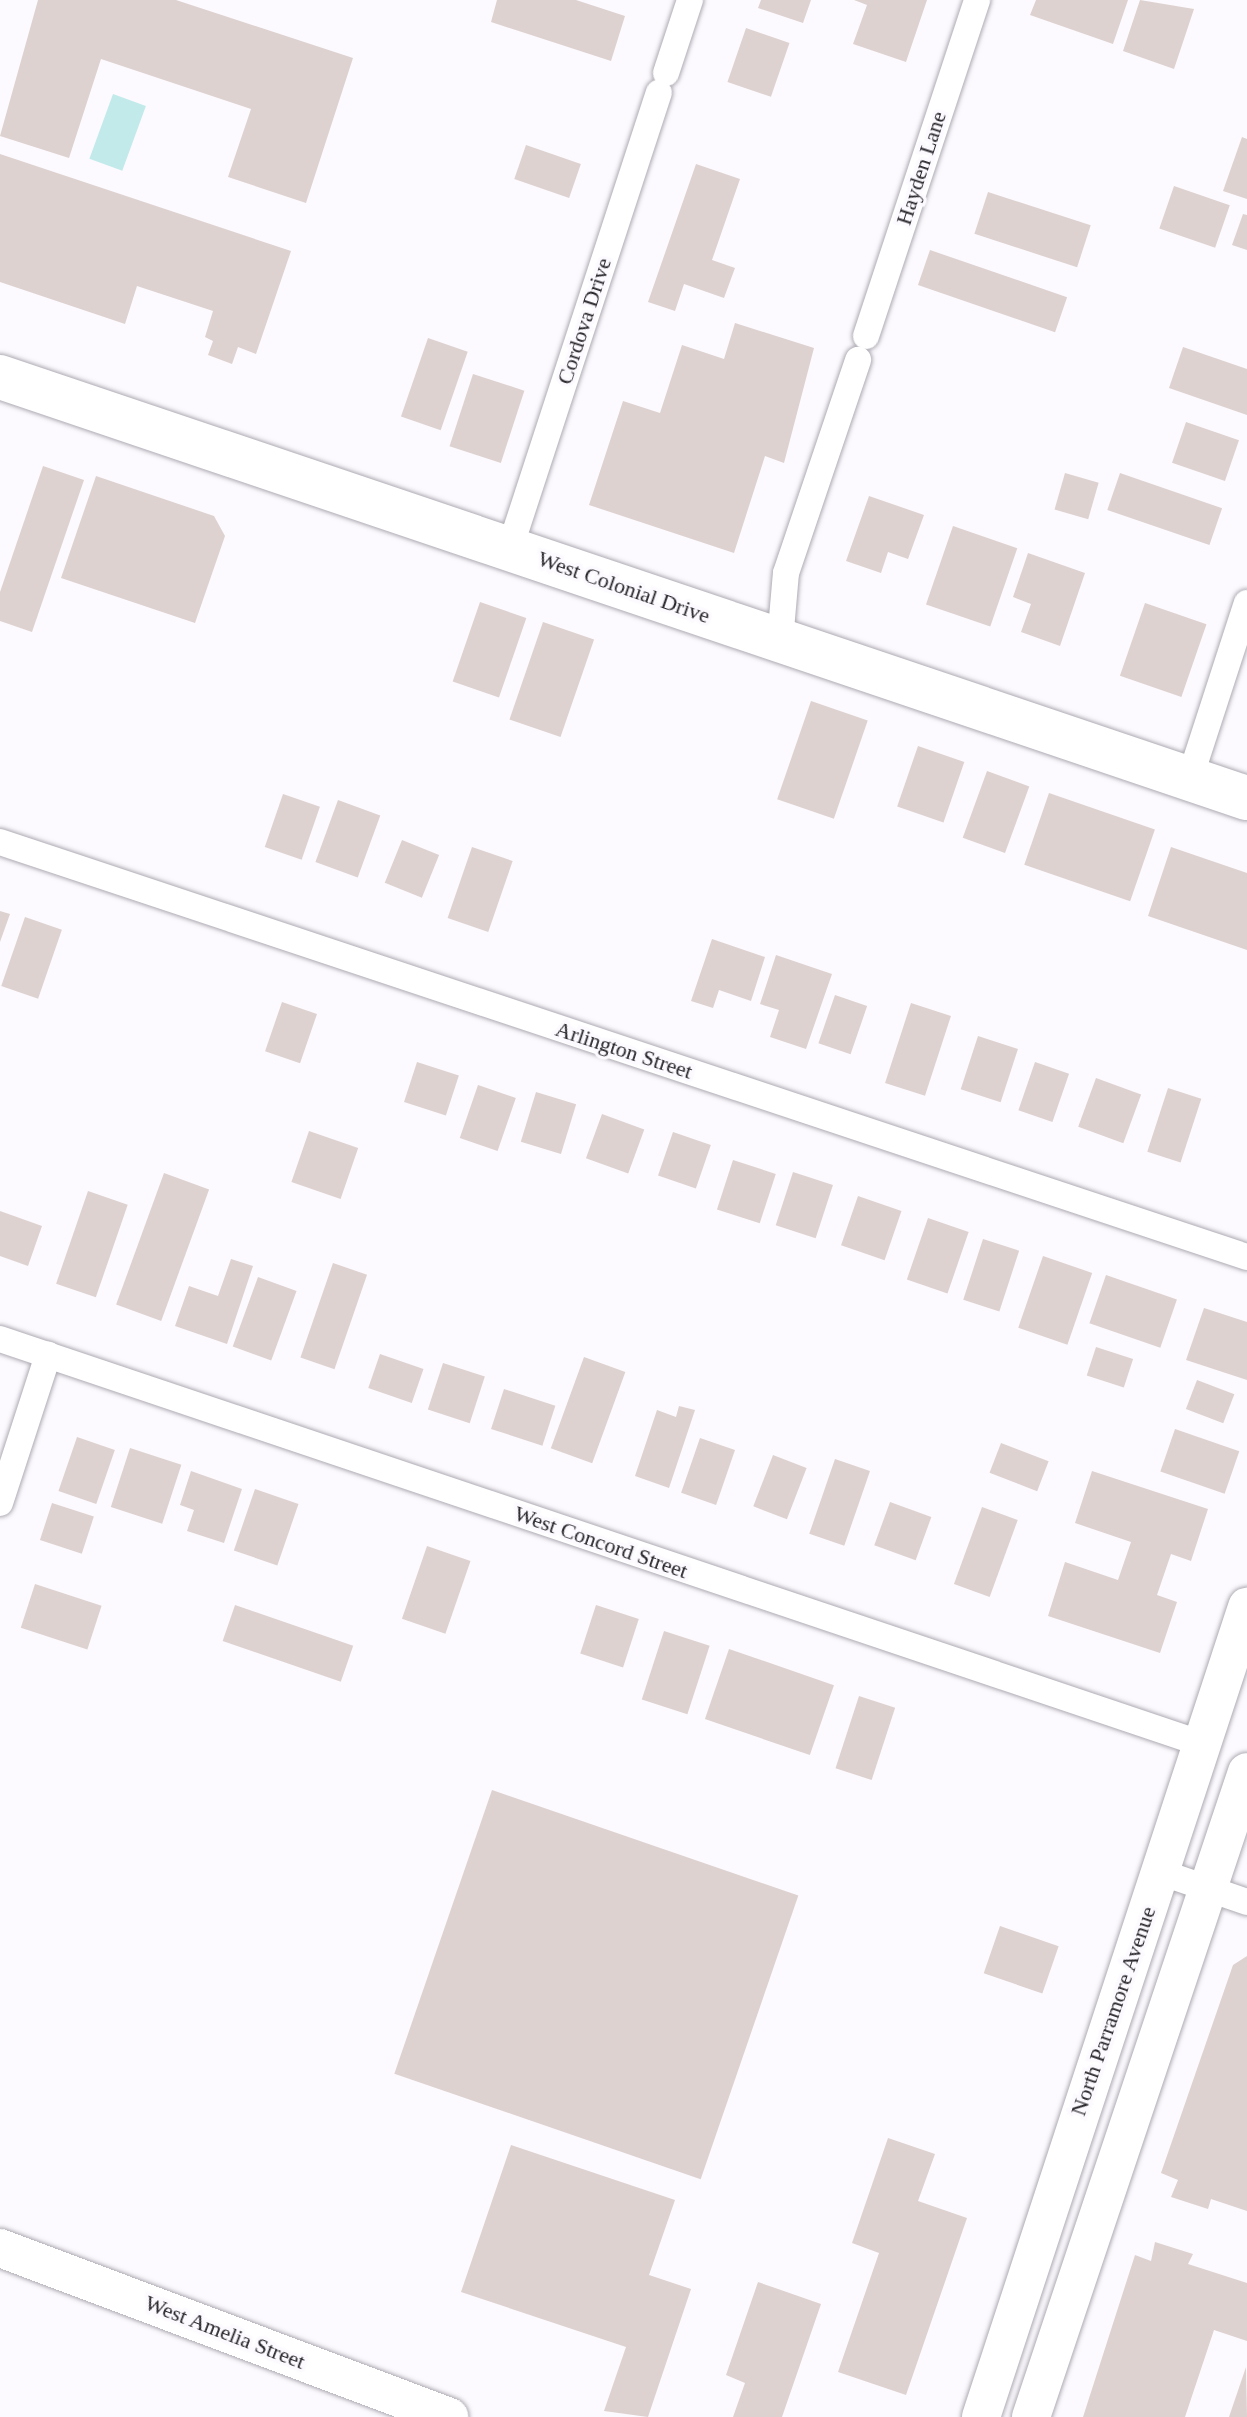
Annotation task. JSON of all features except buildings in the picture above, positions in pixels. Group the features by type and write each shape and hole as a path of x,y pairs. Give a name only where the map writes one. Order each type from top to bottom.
{"highway":[{"name":"West Colonial Drive","path":"0,377 1247,798"}],"street":[{"name":"Cordova Drive","path":"510,548 690,0"},
{"name":"Hayden Lane","path":"780,641 786,573 977,0"},
{"path":"1190,778 1247,603"},
{"name":"Arlington Street","path":"0,842 1247,1257"},
{"name":"West Concord Street","path":"0,1339 1203,1744"},
{"path":"0,1503 48,1355"},
{"name":"North Parramore Avenue","path":"981,2417 1247,1607"},
{"path":"1031,2417 1247,1772"},
{"path":"1160,1872 1247,1902"},
{"name":"West Amelia Street","path":"0,2248 449,2417"}],"water":[{"path":"113,94 146,106 122,171 89,159"}]}
